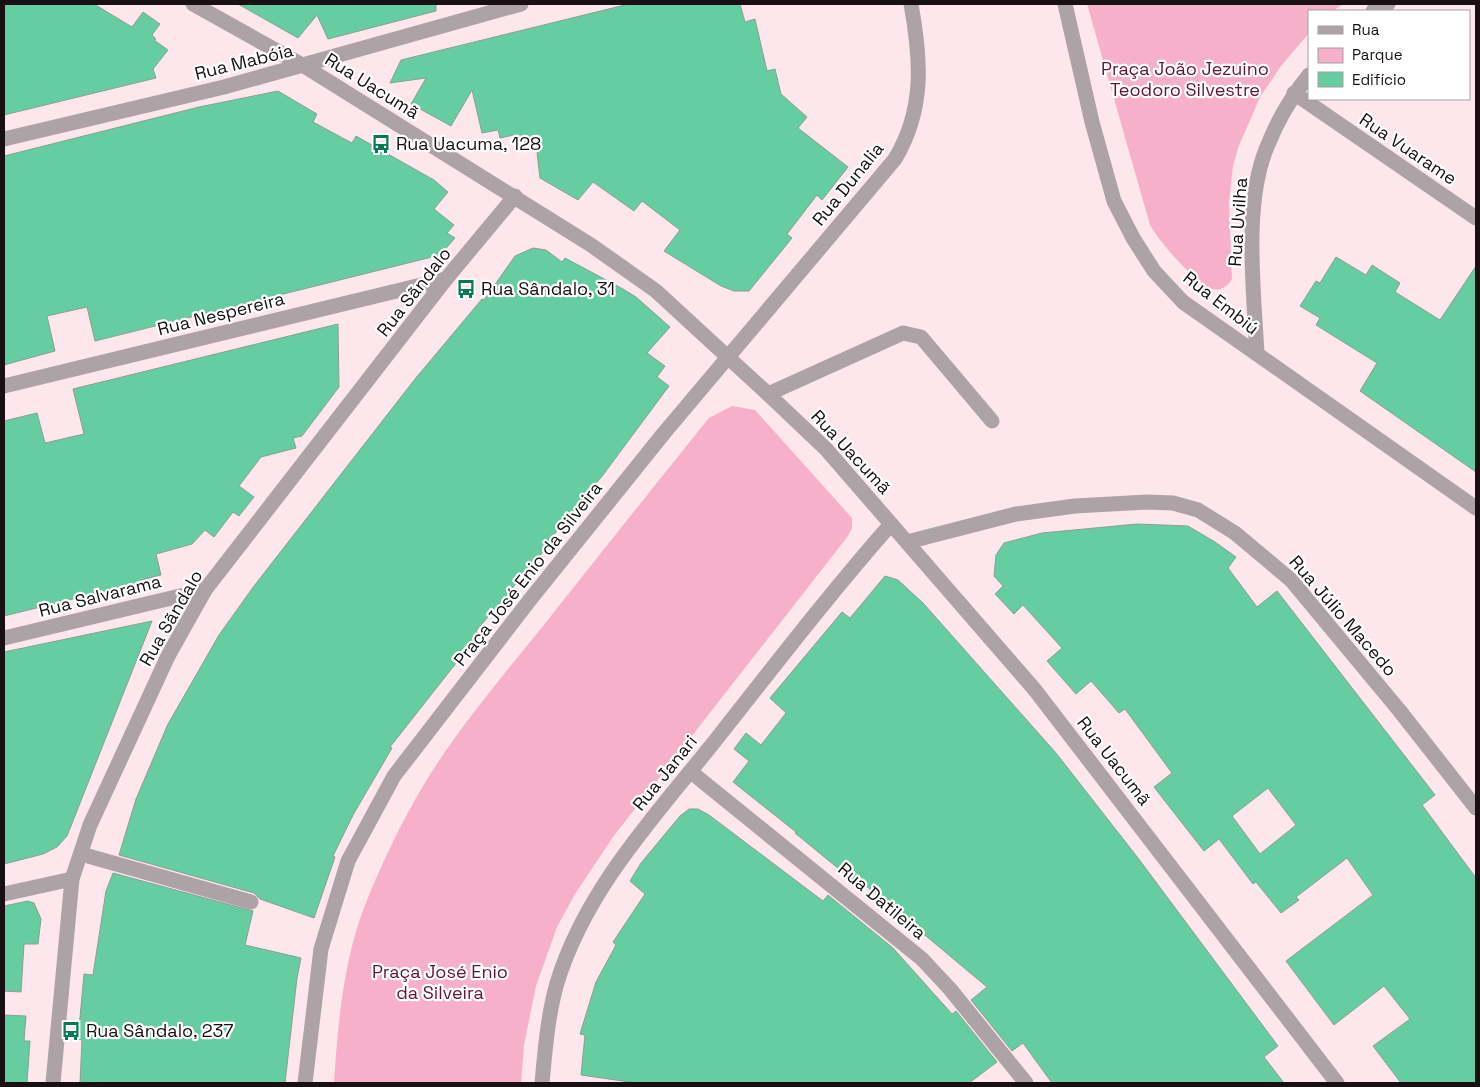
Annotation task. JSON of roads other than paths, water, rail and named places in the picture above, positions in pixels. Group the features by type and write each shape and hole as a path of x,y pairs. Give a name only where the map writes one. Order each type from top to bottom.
{"street":[{"name":"Rua Uacumã","path":"193,4 304,66 591,245 656,291 728,356 826,449 1046,705 1337,1083"},
{"name":"Rua Mabóia","path":"4,139 304,66 521,4"},
{"name":"Rua Embiú","path":"1064,4 1092,122 1114,201 1133,238 1154,271 1183,302 1476,508"},
{"path":"1375,10 1388,4"},
{"name":"Rua Dunalia","path":"728,356 895,159 908,138 918,92 918,67 909,5"},
{"name":"Rua Uvilha","path":"1257,354 1252,255 1256,190 1266,148 1294,93 1308,76"},
{"name":"Rua Vuarame","path":"1294,93 1476,218"},
{"name":"Rua Sãndalo","path":"53,1083 72,879 90,825 164,664 205,590 446,279 515,196"},
{"name":"Rua Nespereira","path":"4,386 446,279"},
{"path":"768,394 903,333 912,333 921,337 992,421"},
{"name":"Praça José Enio da Silveira","path":"306,1083 321,949 348,861 394,776 529,600 728,356"},
{"name":"Rua Júlio Macedo","path":"907,542 1016,514 1075,506 1147,502 1173,503 1198,510 1235,533 1291,580 1399,710 1476,808"},
{"name":"Rua Janari","path":"542,1083 546,1045 557,983 578,932 618,861 691,772 825,600 891,524"},
{"name":"Rua Salvarama","path":"4,638 205,590"},
{"name":"Rua Datileira","path":"691,772 922,959 950,989 1026,1083"},
{"path":"81,854 251,902"},
{"path":"4,894 72,879"}],"place":[{"name":"Rua Uacuma, 128","path":"381,144"},
{"name":"Rua Sândalo, 31","path":"466,289"},
{"name":"Rua Sândalo, 237","path":"71,1031"}],"park label":[{"name":"Praça João Jezuino Teodoro Silvestre","path":"1185,79"}]}
